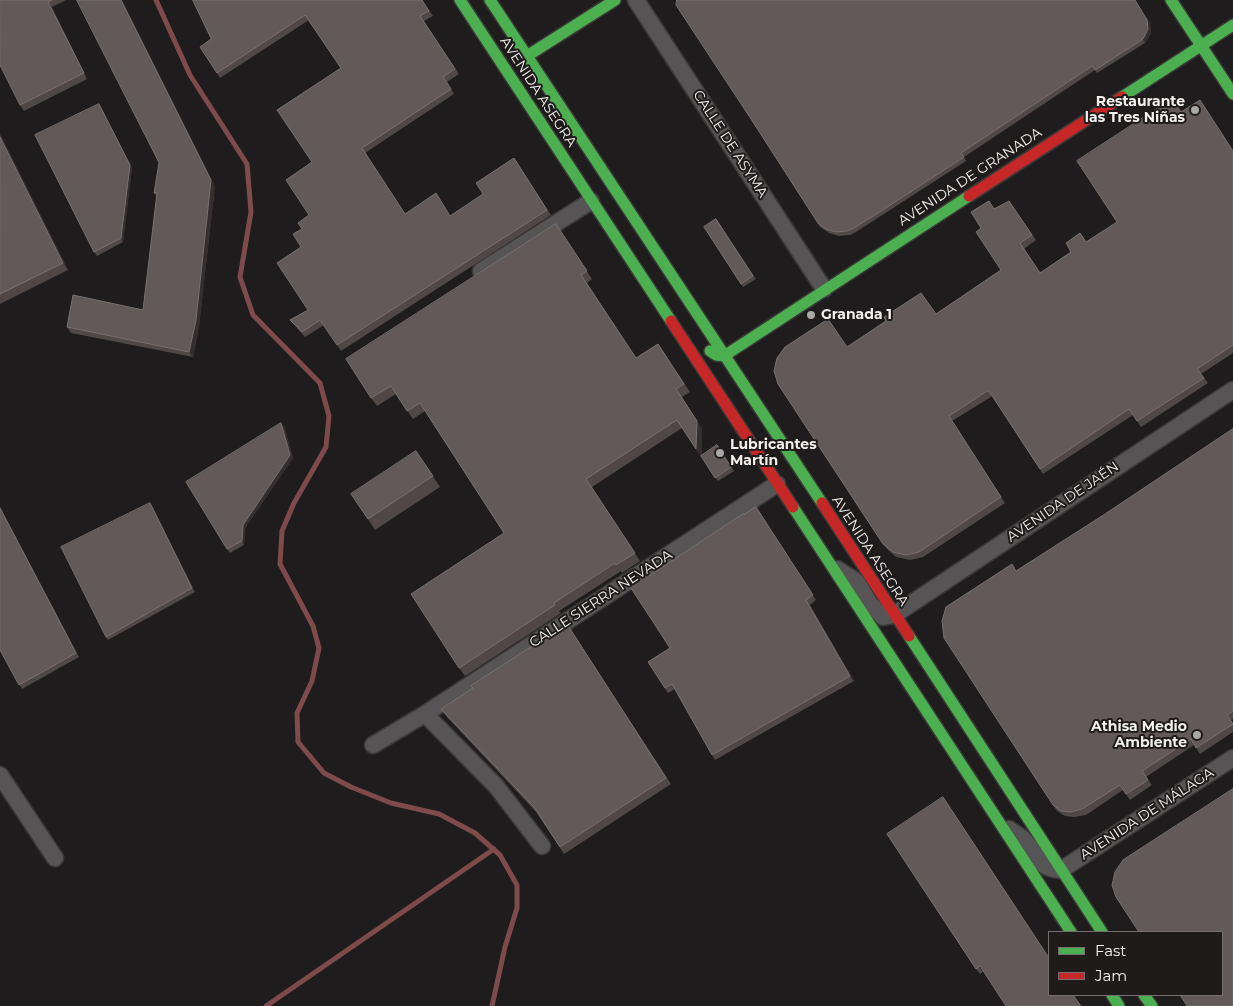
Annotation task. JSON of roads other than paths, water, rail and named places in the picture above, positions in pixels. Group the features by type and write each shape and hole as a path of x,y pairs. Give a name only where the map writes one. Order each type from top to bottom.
{"street":[{"name":"AVENIDA ASEGRA","path":"460,0 518,90 602,193 724,356 1101,931"},
{"name":"AVENIDA ASEGRA","path":"490,0 527,56 602,193 666,317 1070,931"},
{"path":"518,90 527,56 615,0"},
{"name":"CALLE DE ASYMA","path":"636,0 824,289"},
{"path":"1171,0 1233,94"},
{"name":"AVENIDA DE GRANADA","path":"724,356 1233,24"},
{"path":"465,282 602,193"},
{"path":"666,317 691,329"},
{"path":"703,346 716,355 724,356"},
{"name":"AVENIDA DE JAÉN","path":"894,615 1233,390"},
{"name":"CALLE SIERRA NEVADA","path":"373,745 425,714 777,484"},
{"path":"829,564 857,582 870,604 883,617 894,615"},
{"path":"425,714 496,786 542,846"},
{"name":"AVENIDA DE MÁLAGA","path":"1061,870 1233,758"},
{"path":"0,775 55,858"},
{"path":"1000,823 1026,841 1038,860 1050,869 1061,870"}],"waterway":[{"path":"156,0 190,75 247,164 251,212 240,277 253,315 320,383 329,416 326,447 294,503 282,531 280,564 313,626 319,648 312,681 297,713 298,742 324,773 351,787 391,803 439,814 475,833 500,855 517,885 517,908 505,947 492,1006"},
{"path":"266,1006 494,849"}],"place":[{"name":"Restaurante las Tres Niñas","path":"1195,110"},
{"name":"Granada 1","path":"811,315"},
{"name":"Lubricantes Martín","path":"720,453"},
{"name":"Athisa Medio Ambiente","path":"1197,735"}]}
